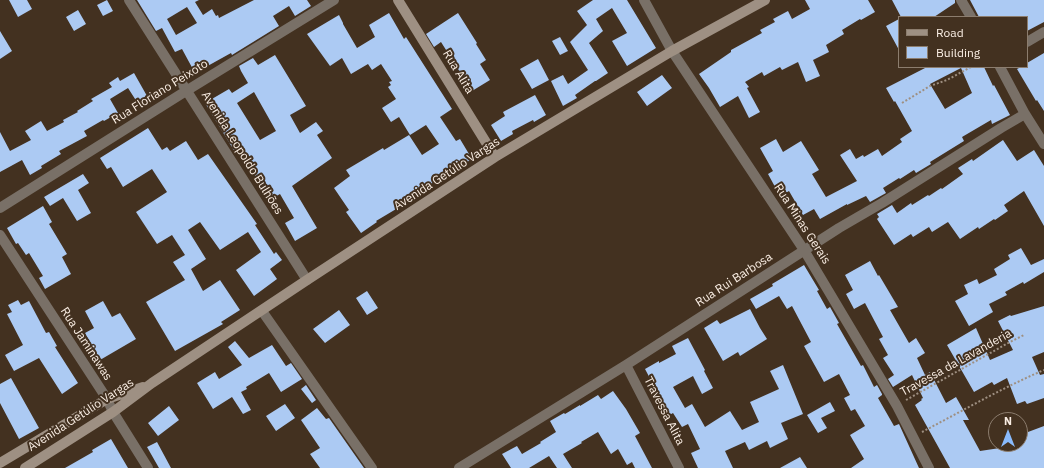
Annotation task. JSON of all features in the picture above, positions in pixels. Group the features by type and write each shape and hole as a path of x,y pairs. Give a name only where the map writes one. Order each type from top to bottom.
{"street":[{"name":"Avenida Leopoldo Bulhões","path":"129,0 307,280"},
{"name":"Rua Floriano Peixoto","path":"0,208 334,0"},
{"name":"Rua Alita","path":"398,0 495,157"},
{"name":"Rua Minas Gerais","path":"644,0 672,52 804,250 914,437 929,468"},
{"name":"Avenida Getúlio Vargas","path":"25,468 113,412 152,383 495,157 672,52 765,0"},
{"path":"960,0 970,16"},
{"path":"1028,41 1044,32"},
{"path":"1001,68 1025,114 1044,144"},
{"name":"Rua Rui Barbosa","path":"459,468 626,366 838,228 882,204 1025,114"},
{"name":"Rua Jaminawas","path":"0,235 107,399 113,412 148,468"},
{"path":"262,311 372,468"},
{"name":"Travessa Alita","path":"626,366 679,468"},
{"name":"Avenida Getúlio Vargas","path":"0,463 107,399 152,383"},
{"path":"13,456 20,468"}],"path":[{"path":"902,103 930,86 947,80 969,68"},
{"name":"Travessa da Lavanderia","path":"896,406 998,348 1024,335"},
{"path":"914,437 975,403 1044,370"}],"building":[{"path":"9,0 27,0 32,9 18,17"},
{"path":"107,0 113,11 103,16 97,5"},
{"path":"137,0 199,0 195,2 203,15 212,9 219,18 254,0 307,0 311,6 295,16 289,6 273,16 279,26 232,55 231,53 195,73 182,49 175,52 162,28 156,31","holes":["187,7 197,23 176,35 167,19"]},
{"path":"593,0 627,0 656,48 627,66 612,41 627,33 612,8 596,19 603,31 589,43 608,73 575,95 577,98 563,106 551,81 563,75 568,84 588,70 570,42 587,25 577,11"},
{"path":"805,0 868,0 875,12 842,30 844,34 826,45 829,52 813,60 820,76 806,82 798,62 782,70 780,67 764,76 762,72 745,82 749,87 747,88 760,112 749,118 738,96 720,107 699,74 731,52 731,50 762,33 760,30 775,22 773,19 788,11 792,19 810,9"},
{"path":"892,0 955,0 955,3 936,16 900,16"},
{"path":"970,0 1044,0 1044,22 1028,30 1028,16 978,16"},
{"path":"78,10 86,24 74,31 66,17"},
{"path":"389,13 404,39 406,37 452,109 440,117 456,141 460,139 472,159 421,190 423,193 376,221 377,222 361,233 346,212 349,210 334,188 350,176 346,170 383,148 384,150 409,135 422,155 439,144 426,125 410,135 399,117 391,122 382,108 396,99 388,87 391,85 389,82 392,81 381,64 372,70 368,64 351,74 342,58 330,66 307,34 339,15 357,48 375,37 369,25"},
{"path":"458,13 486,60 480,64 490,80 472,91 441,42 434,47 426,34"},
{"path":"898,20 898,48 886,26"},
{"path":"0,31 12,51 0,59"},
{"path":"560,37 568,51 560,55 552,41"},
{"path":"1044,53 1044,111 1037,100 1036,101 1017,69 1028,68 1028,62"},
{"path":"275,55 306,106 290,115 300,133 316,122 323,131 317,135 332,158 292,186 317,228 295,241 285,223 294,218 280,194 271,199 248,165 245,166 236,151 235,152 205,103 229,89 232,93 248,83 239,66 253,58 258,65","holes":["254,92 276,131 260,140 237,103"]},
{"path":"538,59 549,80 532,89 520,69"},
{"path":"925,68 961,68 984,68 1010,115 992,124 991,120 962,137 964,141 930,162 931,164 916,173 914,170 883,188 886,193 870,202 866,196 847,204 820,219 814,209 803,215 789,191 780,196 768,174 773,171 760,148 776,139 783,152 801,141 819,170 812,174 826,197 857,181 840,155 850,149 856,159 863,155 864,157 878,149 882,156 902,142 900,139 912,131 895,101 894,102 886,88","holes":["961,68 972,93 945,109 930,84"]},
{"path":"134,73 147,96 137,102 128,88 110,99 118,113 84,131 87,136 59,151 61,154 41,166 42,168 30,175 22,160 0,172 0,132 10,151 31,140 25,131 41,121 47,131 64,122 63,120 78,112 77,111 93,101 91,99 112,87 109,83 118,77 120,81"},
{"path":"662,75 672,88 647,106 637,92"},
{"path":"535,95 546,115 534,122 533,120 512,131 513,134 501,141 491,125 505,116 503,112"},
{"path":"148,128 162,150 167,147 170,151 186,141 198,160 208,154 257,224 255,225 274,254 276,252 282,260 270,269 277,279 254,296 236,270 261,252 248,232 220,250 200,222 188,230 206,259 191,269 203,291 220,280 240,310 221,322 223,324 175,351 146,302 185,280 173,262 185,255 172,235 157,244 136,212 167,192 152,169 123,187 111,167 107,169 100,158"},
{"path":"1003,140 1017,161 1034,150 1044,166 1044,226 1024,191 1004,205 1008,211 979,229 978,227 960,239 948,222 932,232 929,227 913,237 911,234 894,245 877,219 879,217 877,214 892,205 897,213 911,203 912,205 941,188 942,189 963,174 958,168 972,159 973,161"},
{"path":"83,174 89,183 78,190 91,213 77,221 63,198 50,206 44,197"},
{"path":"43,206 52,222 49,224 67,254 62,257 71,274 45,289 39,278 43,276 29,253 26,255 18,243 16,244 7,228"},
{"path":"1021,248 1031,265 1044,259 1044,272 1024,284 1023,282 1005,292 1007,295 989,304 993,312 969,326 955,301 968,294 964,285 977,279 979,284 997,275 994,269 1010,259 1008,255"},
{"path":"870,261 898,307 890,310 909,343 916,338 925,353 917,358 925,375 930,372 946,403 956,397 969,420 963,420 980,451 988,450 988,452 1028,452 1028,432 1044,426 1044,468 950,468 915,405 923,398 912,375 893,387 888,379 894,375 883,358 888,355 879,339 883,337 865,303 854,309 846,294 853,290 845,275"},
{"path":"804,265 819,290 817,291 827,309 830,307 839,323 837,324 861,366 863,365 874,387 877,385 882,394 878,398 894,426 899,424 919,468 851,468 864,459 850,435 865,426 855,409 851,411 844,398 850,395 839,374 824,382 804,346 811,342 792,306 787,309 779,296 756,309 750,299 773,286 772,284"},
{"path":"367,291 378,308 367,315 356,298"},
{"path":"18,300 21,305 29,301 46,333 49,332 57,346 55,347 78,383 62,394 39,358 14,371 5,355 23,345 7,314 12,312 8,305"},
{"path":"103,301 112,317 120,313 136,339 100,360 85,333 94,328 85,311"},
{"path":"1044,306 1044,352 1032,357 1040,375 1044,374 1044,398 1027,404 1025,401 1017,404 1007,378 994,385 992,382 974,392 947,345 976,328 990,360 1013,350 998,321 1010,315 1011,316"},
{"path":"750,309 767,339 740,356 738,352 723,361 704,328 717,320 720,324"},
{"path":"339,310 350,325 325,343 313,329"},
{"path":"688,338 713,388 702,394 693,376 673,387 685,408 692,404 705,427 730,411 742,430 759,422 750,402 779,389 770,371 783,365 803,414 781,423 788,439 770,448 767,441 749,450 745,442 725,451 733,468 698,468 691,453 700,449 688,424 682,427 673,413 666,417 658,403 662,401 645,369 676,354 672,346"},
{"path":"235,341 249,358 272,345 286,366 291,363 302,379 281,392 269,373 246,387 247,389 241,392 251,410 243,414 232,397 213,409 197,383 215,372 219,379 242,365 228,347"},
{"path":"11,378 39,428 19,439 0,403 0,384"},
{"path":"306,385 316,400 312,403 301,389"},
{"path":"613,391 626,409 640,433 635,436 652,468 635,468 632,462 627,465 618,449 611,454 598,432 563,454 572,468 557,468 549,456 529,468 511,468 502,454 517,446 522,454 556,432 550,421 598,395 601,399"},
{"path":"830,402 835,411 821,418 827,428 818,433 807,415"},
{"path":"285,404 295,418 276,431 266,416"},
{"path":"169,406 179,420 158,436 148,423"},
{"path":"317,408 326,419 329,418 364,468 320,468 310,454 320,448 301,420"},
{"path":"111,439 128,468 65,468 93,452 92,450"},
{"path":"157,442 171,468 159,468 147,447"},
{"path":"800,457 807,468 780,468"}]}
